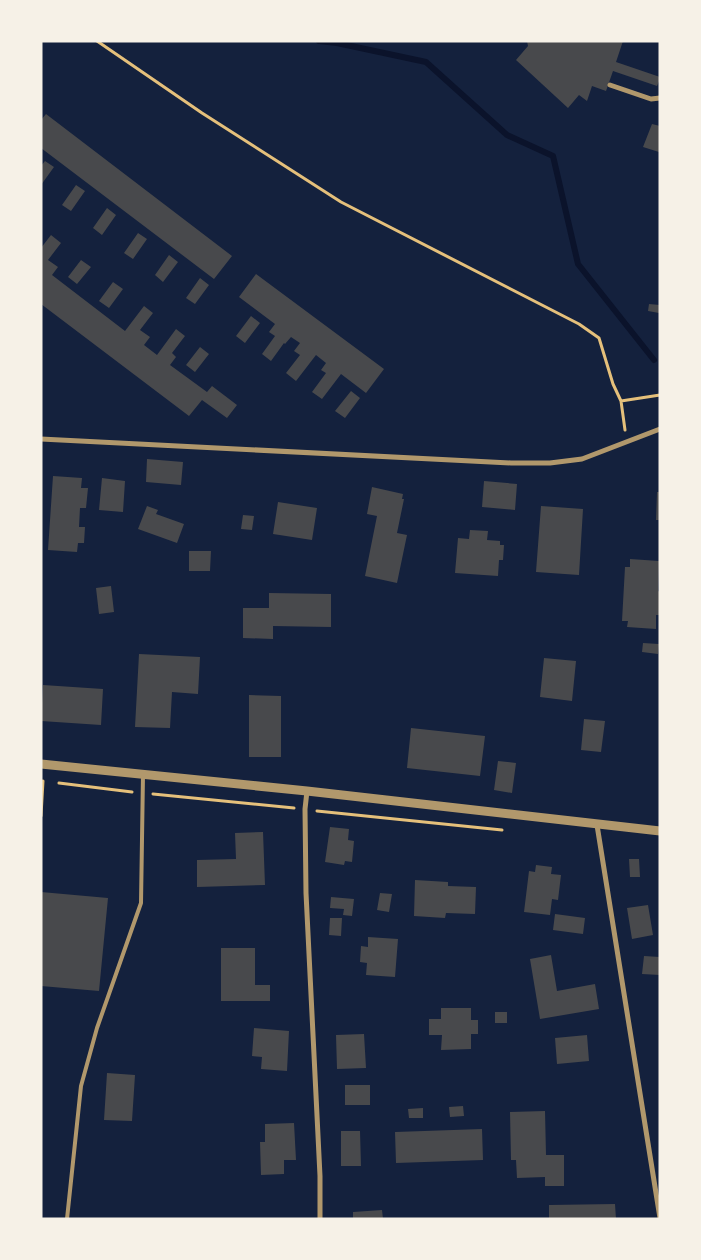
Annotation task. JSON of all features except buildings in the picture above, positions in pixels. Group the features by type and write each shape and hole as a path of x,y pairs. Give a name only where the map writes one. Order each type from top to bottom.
{"street":[{"path":"610,85 651,98 660,98"},
{"path":"41,439 510,464 550,463 582,459 660,429"},
{"path":"41,764 307,791 660,831"},
{"path":"307,791 305,810 306,893 320,1219"},
{"path":"597,825 660,1218"}],"lane":[{"path":"67,1219 81,1086 97,1028 141,903 141,793 143,775"}],"path":[{"path":"98,41 202,113 341,202 579,324 599,338 613,384 621,401 627,443"},
{"path":"621,401 660,396"},
{"path":"41,816 42,781"},
{"path":"53,782 141,793 504,830"}],"waterway":[{"path":"319,41 337,43 426,62 507,135 553,156 578,264 654,360"}]}
